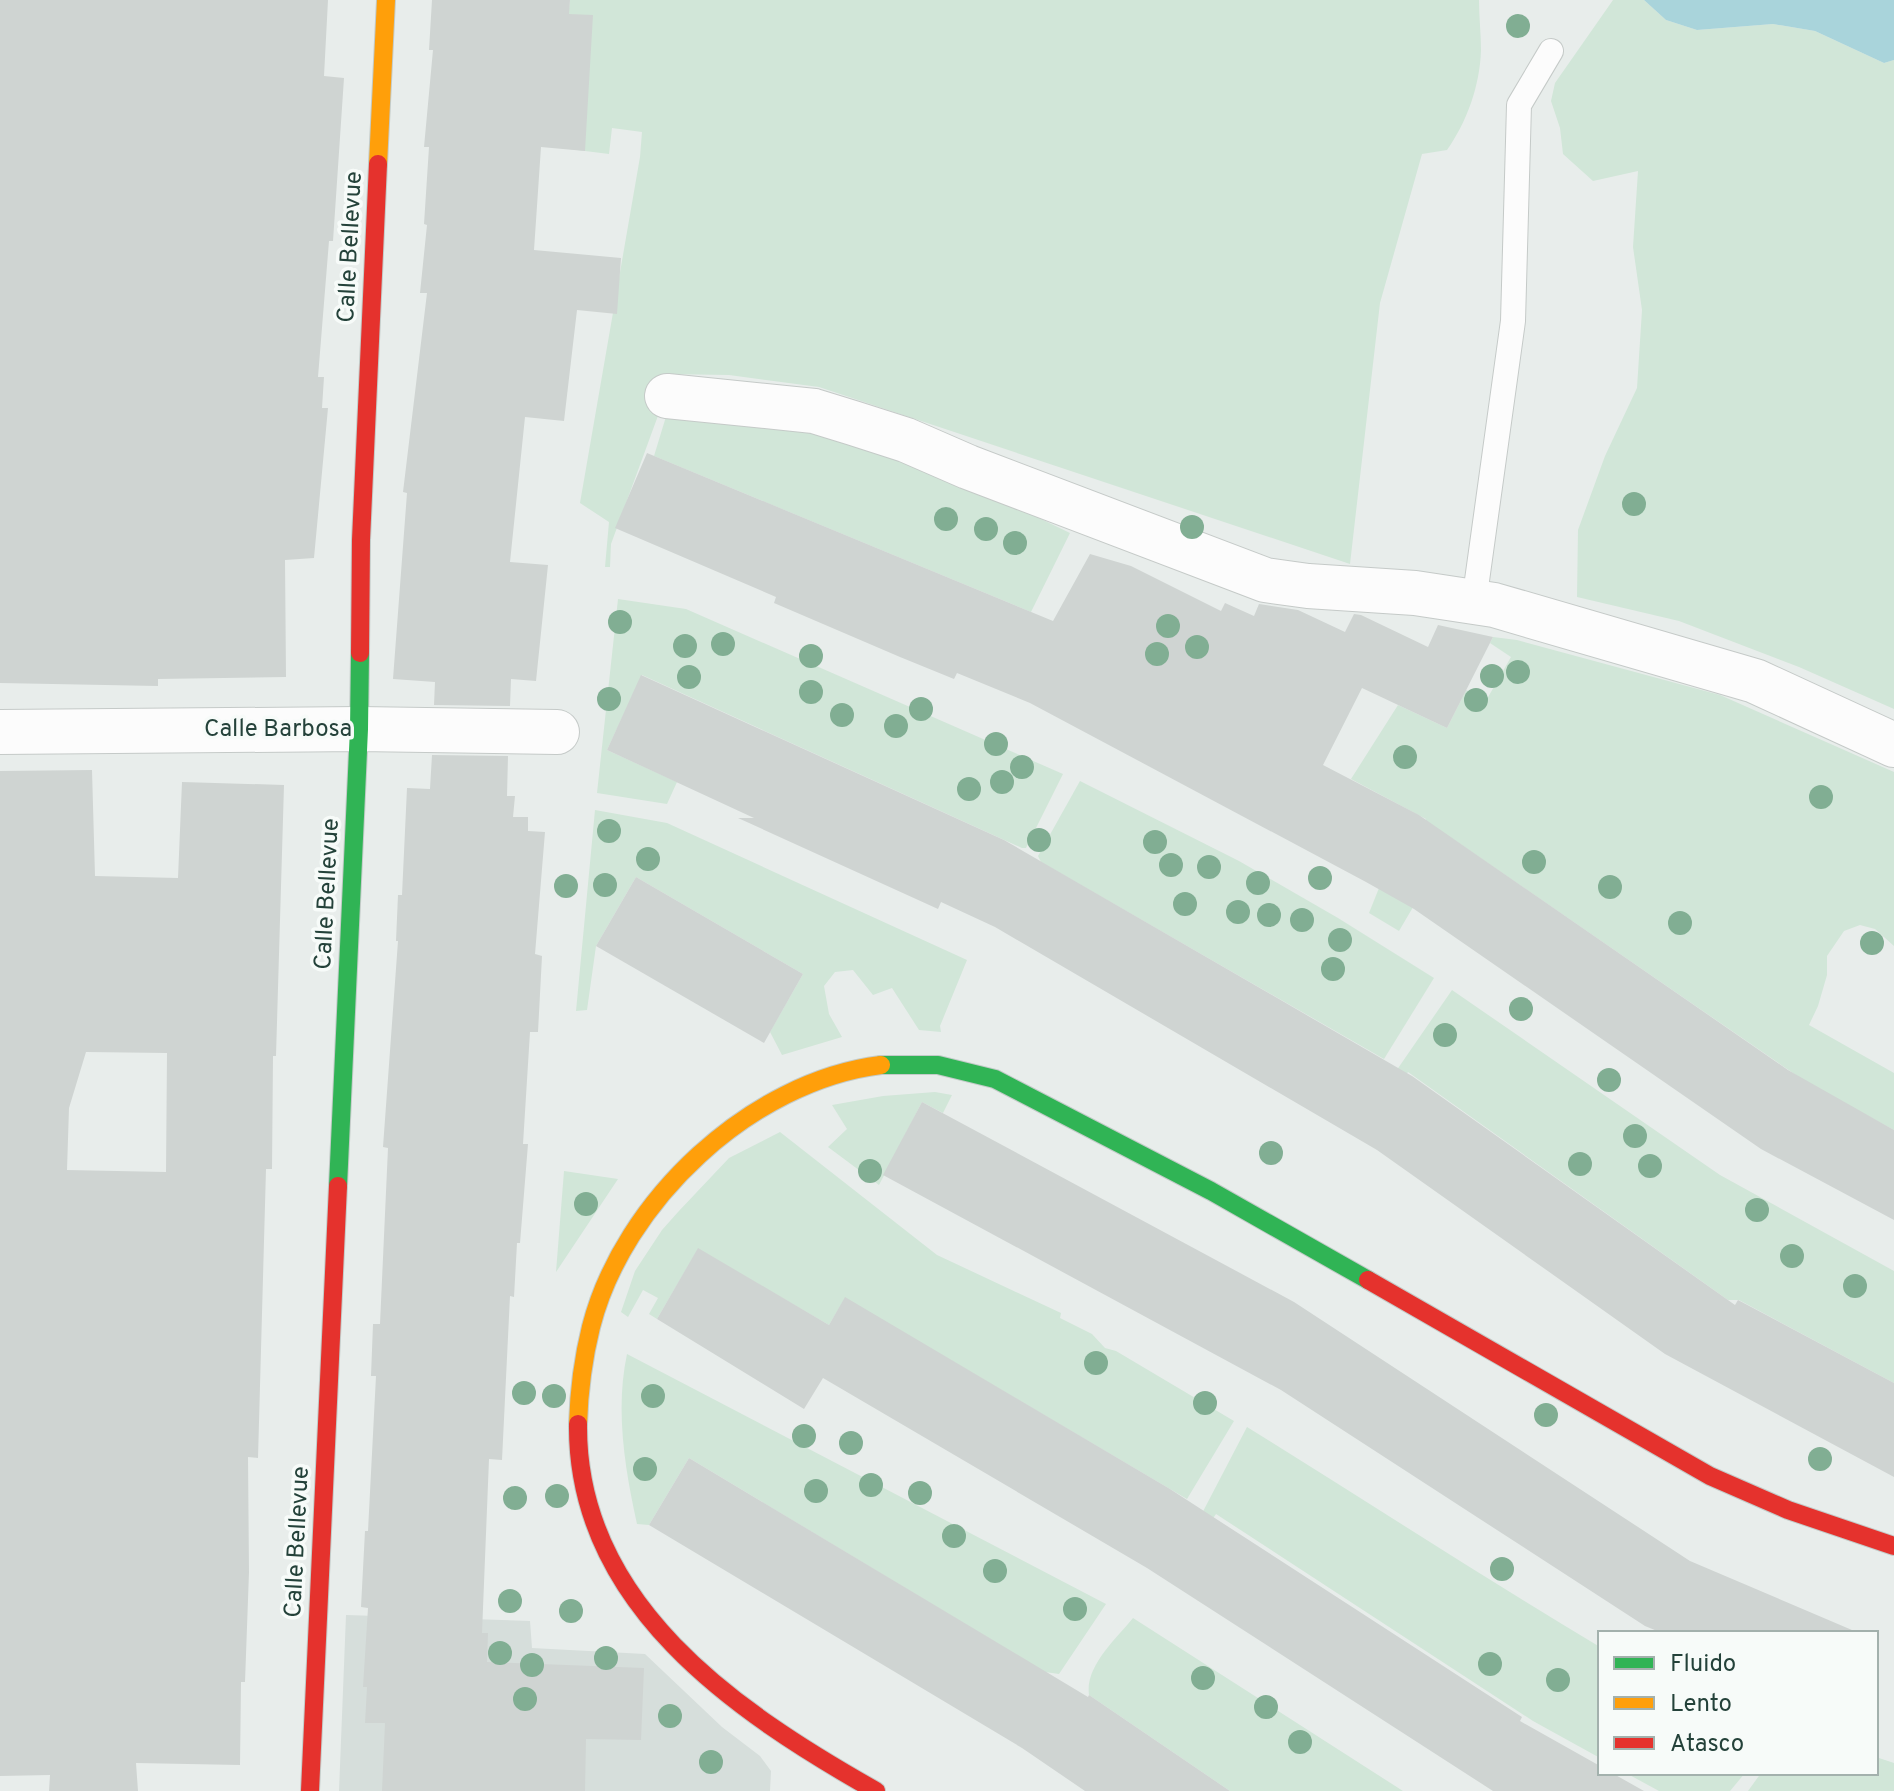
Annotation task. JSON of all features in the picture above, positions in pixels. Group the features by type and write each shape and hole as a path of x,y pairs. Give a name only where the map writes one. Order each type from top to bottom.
{"street":[{"name":"Calle Bellevue","path":"310,1791 359,729 361,540 386,0"},
{"path":"667,396 814,411 906,440 968,467 1265,580 1415,593 1474,602 1566,624 1755,681 1894,745"},
{"name":"Calle Barbosa","path":"0,732 359,729 557,732"},
{"path":"854,1786 762,1721 667,1640 634,1599 610,1557 590,1512 578,1450 579,1379 592,1319 641,1219 677,1175 712,1140 763,1105 812,1082 855,1069 892,1063 931,1064 991,1078 1170,1169 1339,1262 1690,1466 1783,1510 1894,1546"}],"lane":[{"path":"1474,602 1513,321 1519,105 1551,51"}],"shaded area":[{"path":"346,1615 530,1621 532,1648 645,1654 722,1727 760,1756 771,1771 770,1791 339,1791"}],"green space":[{"path":"570,0 1479,0 1480,63 1471,103 1447,150 1422,154 1380,303 1350,564 819,387 729,375 662,374 649,410 659,413 611,544 610,567 605,567 609,522 580,503 642,132 612,128 609,154 553,147"},
{"path":"1613,0 1644,0 1666,20 1697,30 1773,24 1815,31 1884,63 1894,60 1894,709 1799,667 1679,621 1577,597 1578,530 1605,456 1637,388 1642,310 1633,247 1638,171 1593,181 1563,154 1560,128 1551,101 1555,83"},
{"path":"668,410 770,425 838,439 905,458 987,492 1070,533 1031,612 654,456"},
{"path":"618,599 686,609 1063,774 1026,848 1022,848 642,675 607,750 677,782 667,804 597,793"},
{"path":"1493,637 1517,640 1720,695 1894,772 1894,946 1875,929 1860,925 1844,931 1827,956 1827,975 1809,1025 1894,1073 1894,1130 1809,1084 1453,839 1399,931 1369,913 1379,888 1389,893 1426,819 1351,779 1398,705 1447,728 1466,690 1487,699 1511,657 1490,643"},
{"path":"1080,781 1239,861 1434,978 1384,1059 1041,862 1038,856"},
{"path":"595,810 667,823 967,960 940,1026 941,1032 919,1030 892,988 873,995 853,970 835,972 824,986 829,1014 842,1037 782,1055 770,1032 803,974 636,877 596,946 587,1010 576,1011"},
{"path":"1452,990 1720,1175 1894,1271 1894,1383 1739,1300 1728,1300 1408,1072 1390,1096 1383,1090"},
{"path":"935,1092 952,1095 943,1113 922,1102 879,1185 828,1147 847,1129 832,1105 883,1096"},
{"path":"780,1132 937,1255 1061,1313 1060,1318 1092,1334 1105,1348 1116,1351 1234,1421 1187,1499 845,1298 829,1325 698,1249 657,1319 649,1314 658,1298 643,1290 628,1317 621,1312 635,1271 662,1230 729,1158"},
{"path":"564,1171 618,1179 556,1272"},
{"path":"627,1354 1106,1604 1059,1674 1045,1672 689,1458 649,1525 637,1524 625,1461 622,1418"},
{"path":"1247,1427 1598,1646 1598,1757 1533,1721 1216,1514 1175,1575 1198,1521"},
{"path":"1133,1618 1403,1791 1230,1791 1089,1695 1089,1684 1097,1663"},
{"path":"1878,1758 1894,1763 1894,1791 1748,1791 1760,1775 1878,1775"},
{"path":"1630,1775 1743,1775 1730,1791 1659,1791"}],"water":[{"path":"1644,0 1894,0 1894,60 1884,63 1815,31 1773,24 1697,30 1666,20"}],"building":[{"path":"0,0 328,0 324,76 344,78 333,241 329,241 318,377 324,377 322,408 328,408 314,558 285,560 286,677 158,679 158,686 0,683"},
{"path":"432,0 570,0 569,14 593,15 585,151 541,147 534,250 621,258 617,314 577,310 564,421 525,417 510,562 548,565 536,681 511,679 510,706 434,705 435,682 393,679 407,493 403,492 427,293 420,293 427,225 424,224 429,147 424,147 433,50 429,50"},
{"path":"647,453 1053,621 1090,554 1131,566 1221,611 1225,603 1254,616 1259,604 1298,610 1345,632 1354,614 1361,615 1428,647 1438,625 1493,637 1447,728 1362,688 1323,765 1419,815 1788,1070 1894,1130 1894,1220 1761,1149 1414,909 1366,882 1030,703 957,673 954,679 900,657 774,603 776,597 615,528"},
{"path":"641,675 1004,840 1412,1076 1735,1305 1738,1300 1894,1383 1894,1477 1665,1354 1377,1150 995,927 941,902 938,909 738,818 754,818 607,750"},
{"path":"432,755 508,756 507,796 515,796 513,817 528,817 528,831 545,832 535,954 542,956 538,1032 530,1032 523,1144 528,1144 514,1297 510,1296 502,1460 489,1459 482,1633 488,1633 487,1662 644,1668 641,1740 586,1739 585,1791 382,1791 385,1723 365,1723 367,1687 363,1687 368,1608 361,1607 376,1376 371,1376 373,1324 380,1324 388,1148 383,1147 398,941 398,895 402,895 407,788 430,789"},
{"path":"92,770 95,876 178,878 182,782 284,785 276,1056 273,1056 272,1169 266,1169 258,1458 248,1457 249,1572 245,1682 241,1682 240,1765 136,1763 138,1791 49,1791 50,1775 0,1776 0,771","holes":["86,1052 167,1053 166,1172 67,1170 69,1108"]},
{"path":"636,877 803,974 764,1043 596,946"},
{"path":"922,1102 1294,1302 1690,1561 1854,1631 1657,1631 1645,1626 1281,1390 883,1175"},
{"path":"698,1248 829,1325 845,1297 1170,1489 1522,1717 1520,1721 1598,1765 1598,1775 1616,1775 1644,1791 1493,1791 1147,1568 823,1378 804,1409 657,1319"},
{"path":"689,1458 1089,1695 1230,1791 1085,1791 1022,1748 649,1525"}],"traffic: fast":[{"path":"338,1186 360,653"},
{"path":"881,1065 938,1065 995,1079 1211,1191 1368,1280"}],"traffic: slow":[{"path":"378,164 386,0"},
{"path":"578,1424 586,1351 607,1280 632,1235 663,1193 699,1155 741,1122 785,1095 833,1076 881,1065"}],"traffic: jam":[{"path":"360,653 361,540 378,164"},
{"path":"310,1791 338,1186"},
{"path":"1368,1280 1710,1476 1788,1510 1894,1546"},
{"path":"578,1424 584,1488 604,1546 634,1598 674,1645 720,1688 770,1726 876,1791"}]}
